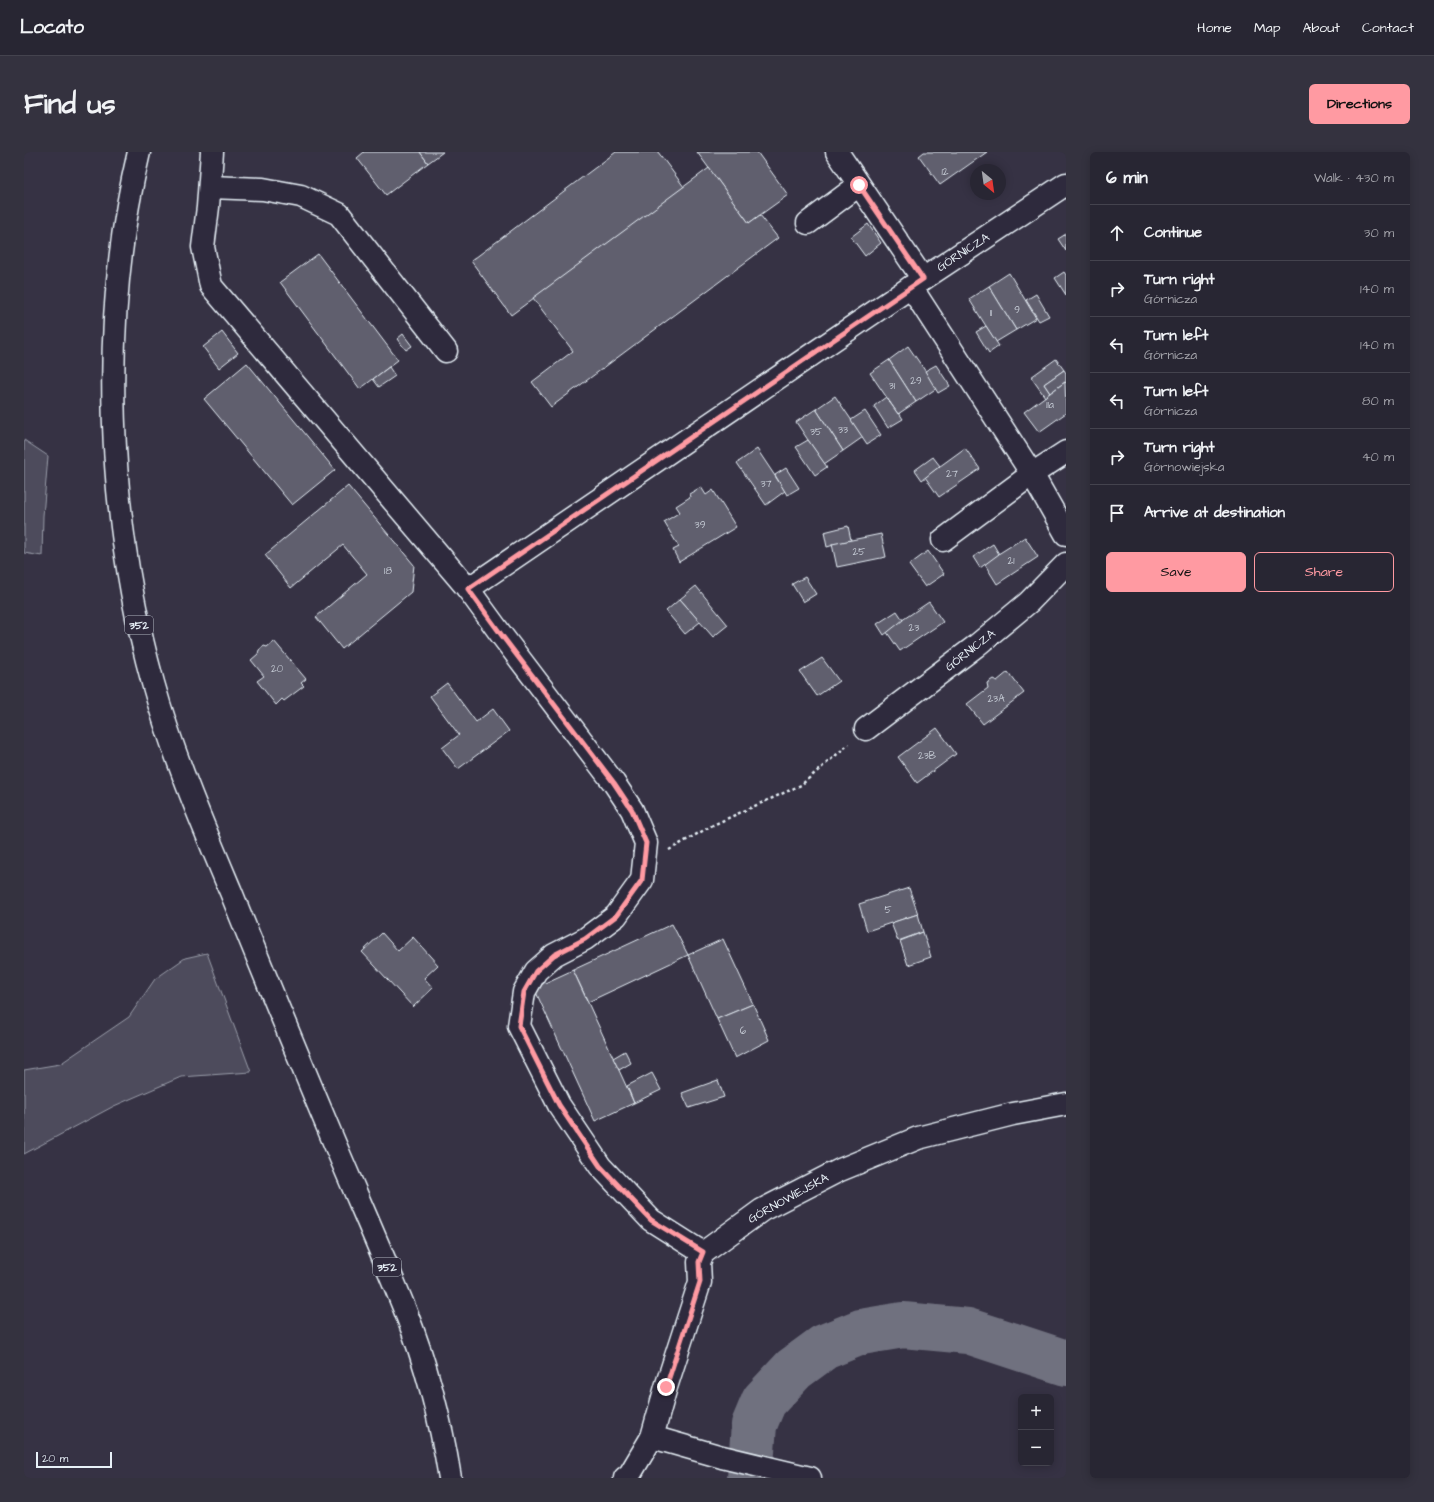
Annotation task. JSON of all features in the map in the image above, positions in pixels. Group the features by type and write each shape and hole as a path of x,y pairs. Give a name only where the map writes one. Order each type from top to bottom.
{"street":[{"name":"352","path":"139,152 128,208 122,254 116,316 114,393 119,501 127,562 138,622 153,681 185,780 301,1063 406,1312 425,1368 450,1478"},
{"path":"212,152 208,207 202,247 211,286 468,589 614,783 632,810 646,843 642,880 616,916 585,939 554,955 536,971 524,992 519,1026 559,1105 600,1166 651,1220 703,1252 699,1262 700,1282 666,1387 652,1437 630,1474 625,1478"},
{"path":"837,152 859,185 1032,474 1066,534"},
{"name":"GÓRNICZA","path":"468,589 917,283 1066,184"},
{"path":"808,223 859,185"},
{"path":"210,187 263,189 301,196 339,214 446,351"},
{"path":"943,540 1032,474 1066,452"},
{"name":"GÓRNICZA","path":"866,729 976,646 1029,602 1066,564"},
{"name":"GÓRNOWIEJSKA","path":"703,1252 762,1210 840,1170 918,1138 1013,1114 1066,1104"},
{"path":"652,1437 722,1457 810,1478"}],"path":[{"path":"642,880 665,853 713,825 801,785 866,729"}],"shaded area":[{"path":"24,440 48,456 43,516 42,556 24,553"},
{"path":"207,953 251,1072 181,1077 114,1106 24,1154 24,1070 60,1064 129,1017 155,979 185,958"}],"building":[{"path":"364,152 420,152 428,163 386,195 357,158"},
{"path":"420,152 443,152 428,163"},
{"path":"616,152 658,152 684,187 511,315 471,261"},
{"path":"697,152 757,152 788,195 749,223"},
{"path":"924,152 987,152 940,185 919,156"},
{"path":"709,168 749,223 760,215 778,238 551,407 532,382 573,351 533,298"},
{"path":"868,224 881,243 865,256 851,237"},
{"path":"1066,234 1066,251 1058,239"},
{"path":"318,254 398,360 360,389 280,282"},
{"path":"1064,272 1066,275 1066,295 1055,278"},
{"path":"1009,273 1036,318 1016,330 989,286"},
{"path":"989,286 1016,330 996,342 969,299"},
{"path":"1036,294 1049,316 1039,321 1026,300"},
{"path":"986,326 999,346 989,353 976,332"},
{"path":"222,332 238,353 219,368 203,347"},
{"path":"403,334 412,346 406,350 397,339"},
{"path":"908,346 937,388 916,402 889,360"},
{"path":"1056,359 1064,370 1044,384 1050,393 1045,397 1031,377"},
{"path":"889,360 916,402 898,414 870,373"},
{"path":"247,363 335,470 292,505 204,399"},
{"path":"936,365 950,386 938,393 925,371"},
{"path":"389,367 395,376 379,387 373,379"},
{"path":"1064,370 1066,373 1066,383 1065,382 1050,393 1044,384"},
{"path":"1065,382 1066,413 1039,432 1024,412"},
{"path":"835,396 863,437 843,451 816,409"},
{"path":"886,397 903,419 888,428 874,406"},
{"path":"816,409 843,451 824,464 796,422"},
{"path":"865,411 881,435 867,444 851,420"},
{"path":"808,440 827,467 815,475 796,447"},
{"path":"965,448 980,469 939,497 925,477"},
{"path":"757,449 785,491 766,505 737,463"},
{"path":"933,457 940,466 922,480 915,470"},
{"path":"786,468 799,488 787,495 775,475"},
{"path":"348,486 414,565 411,592 342,649 316,617 367,574 343,545 291,588 265,555"},
{"path":"701,487 706,495 713,490 736,527 679,562 673,550 679,547 664,522 680,512 676,506 690,497 689,494"},
{"path":"848,526 851,540 827,547 824,532"},
{"path":"881,534 886,557 837,567 832,544"},
{"path":"1025,537 1038,557 997,584 984,563"},
{"path":"993,544 999,554 980,568 973,557"},
{"path":"928,551 944,574 925,587 909,565"},
{"path":"805,577 816,594 803,602 792,584"},
{"path":"696,586 728,625 713,637 680,599"},
{"path":"680,599 700,622 685,634 666,611"},
{"path":"929,602 943,622 900,651 886,631"},
{"path":"897,611 903,620 884,635 877,624"},
{"path":"274,641 306,679 301,683 304,686 284,701 282,699 276,705 257,681 264,676 251,660 258,654 259,650 264,646 267,647"},
{"path":"822,658 839,681 817,696 800,672"},
{"path":"1008,672 1024,693 983,724 967,704 988,688 987,683 993,679 997,681"},
{"path":"447,683 476,722 493,709 509,731 458,769 442,748 459,735 430,696"},
{"path":"937,728 956,754 917,783 898,757"},
{"path":"909,888 918,914 867,931 859,904"},
{"path":"918,914 923,932 898,941 891,923"},
{"path":"672,924 688,955 588,1002 573,970"},
{"path":"923,932 931,957 908,965 900,941"},
{"path":"382,933 398,951 413,937 438,965 424,978 433,988 413,1007 362,952"},
{"path":"723,939 753,1004 717,1019 688,955"},
{"path":"573,970 634,1103 595,1121 534,988"},
{"path":"753,1004 769,1040 735,1058 717,1019"},
{"path":"625,1051 631,1063 619,1070 613,1058"},
{"path":"652,1073 661,1090 634,1103 627,1086"},
{"path":"718,1080 724,1097 689,1108 682,1093"}],"waterway":[{"path":"750,1478 754,1425 764,1401 794,1369 824,1347 861,1332 903,1325 968,1331 1066,1363"}],"route":[{"path":"666,1387 700,1282 699,1262 703,1252 651,1220 600,1166 559,1105 519,1026 524,992 536,971 554,955 585,939 616,916 642,880 646,843 632,810 614,783 468,589 923,279 859,185"}]}
